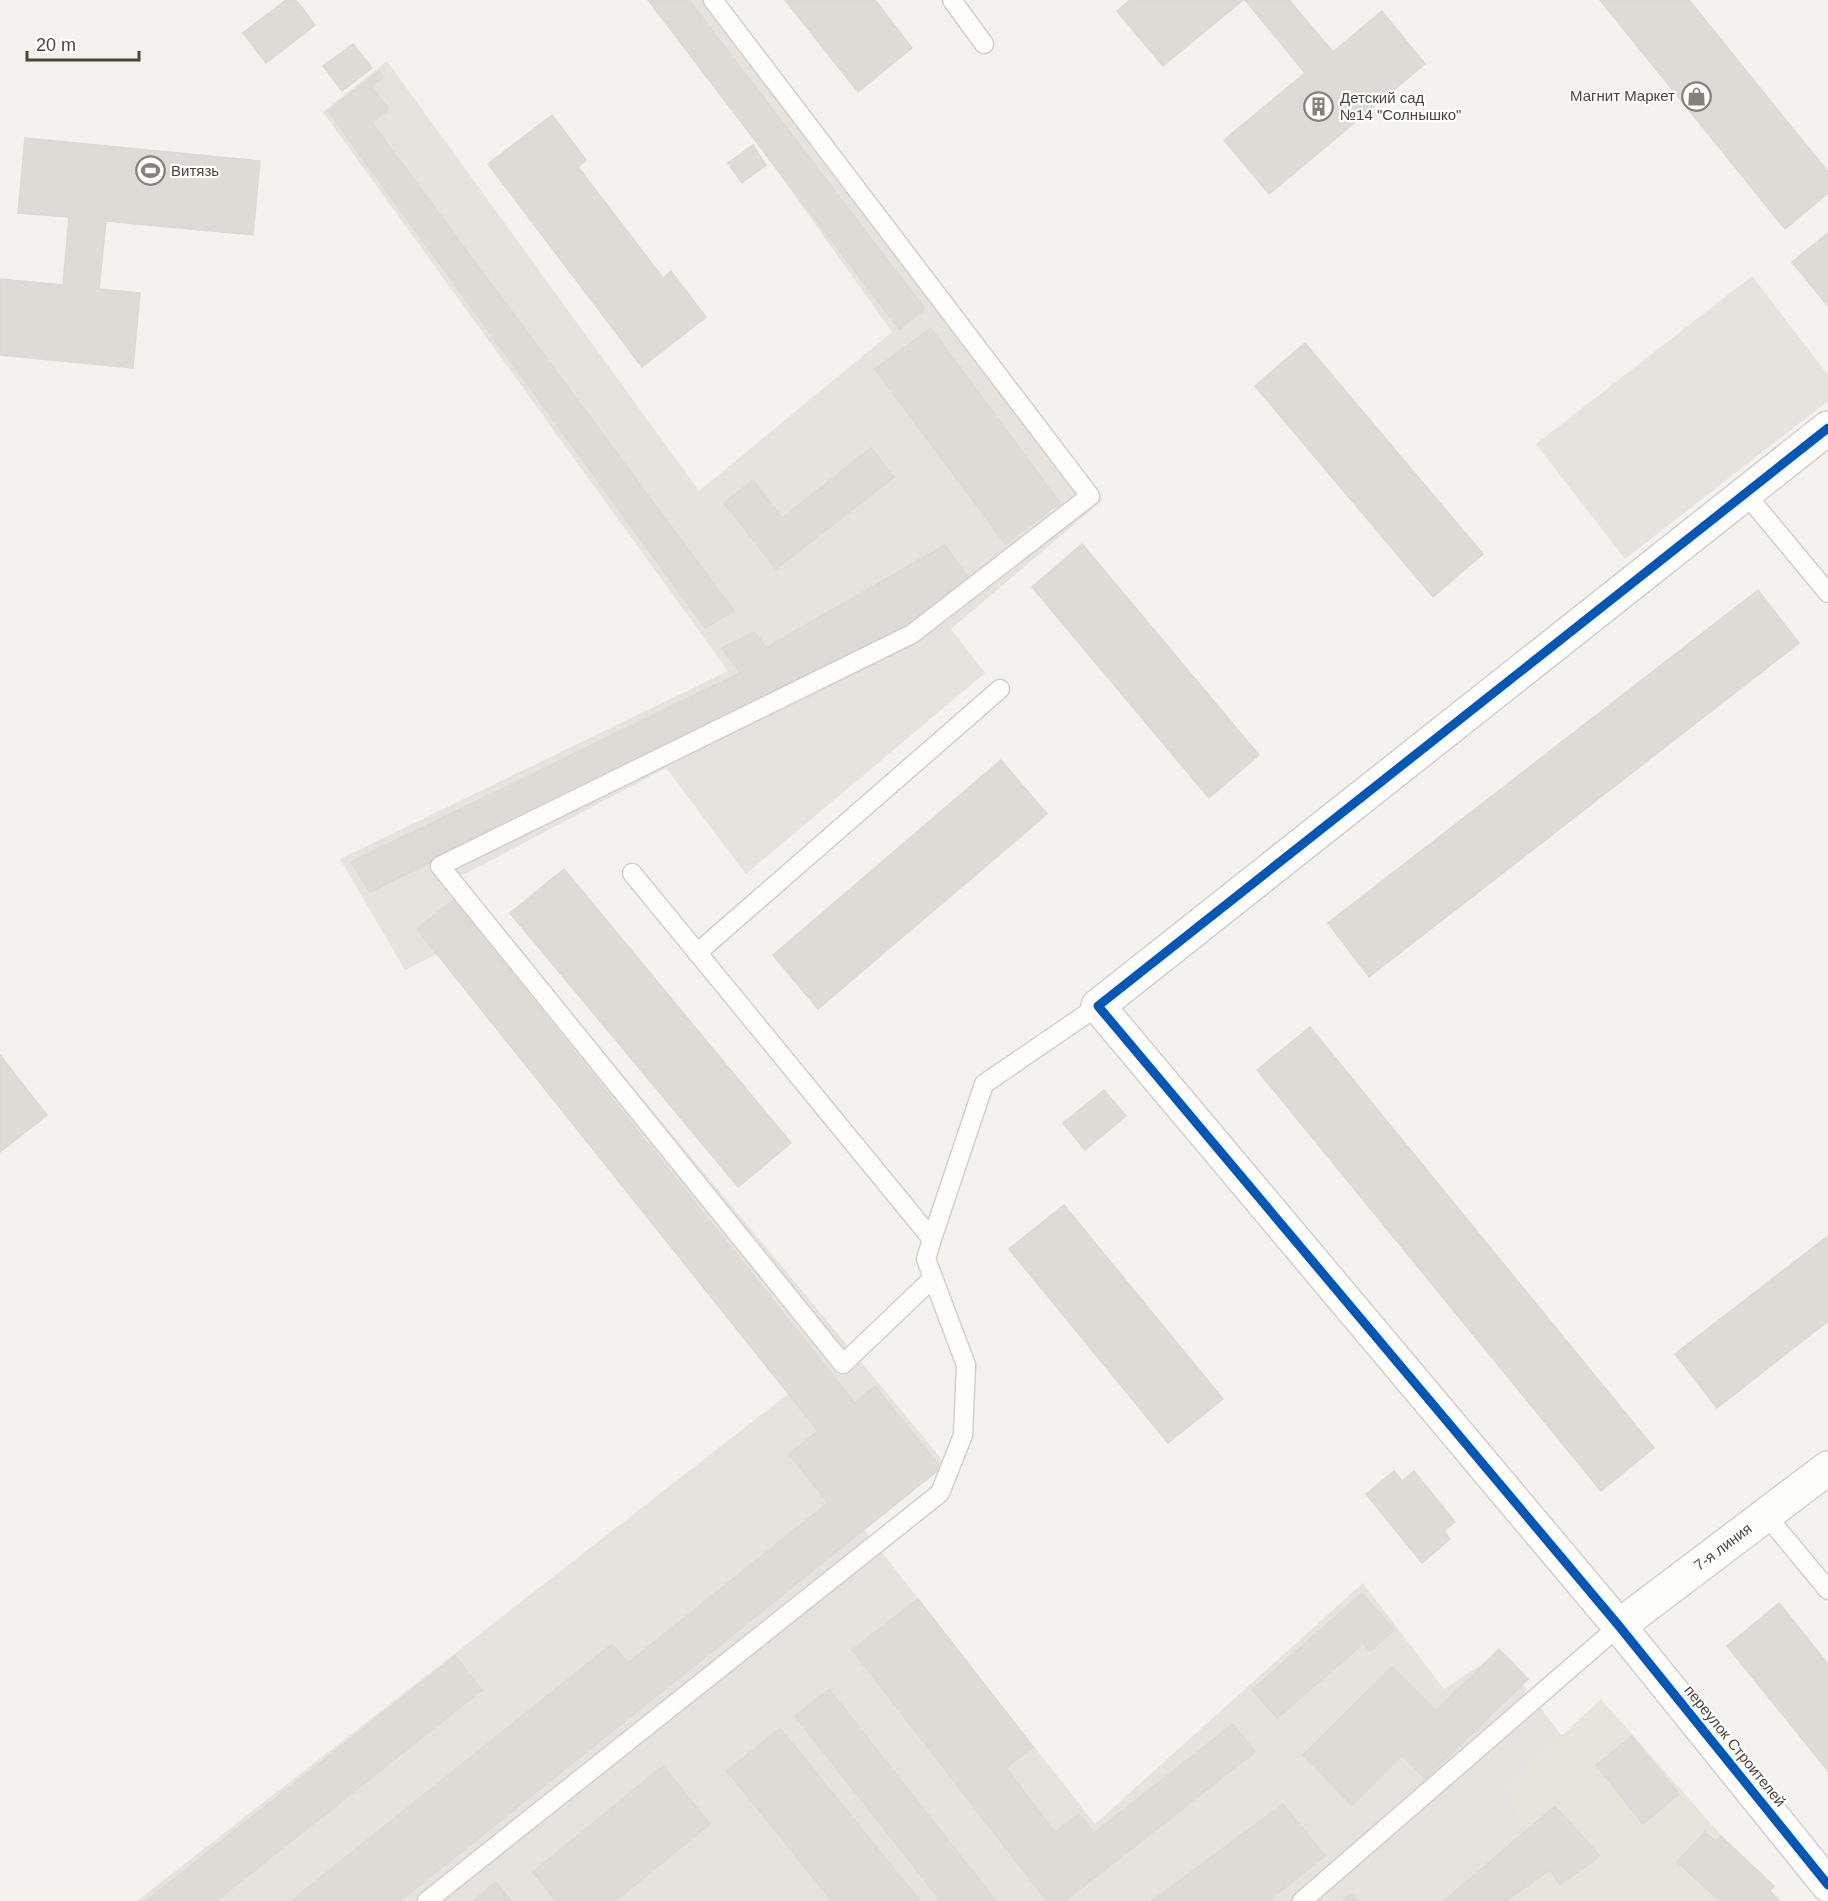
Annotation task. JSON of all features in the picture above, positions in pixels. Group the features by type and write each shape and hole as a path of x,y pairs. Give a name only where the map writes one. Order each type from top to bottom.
{"street":[{"path":"1098,1006 1828,428"},
{"name":"переулок Строителей","path":"1098,1006 1618,1626 1828,1885"},
{"name":"7-я линия","path":"1618,1626 1828,1468"}],"lane":[{"path":"713,0 1090,496 912,634 440,866 843,1364 933,1278"},
{"path":"952,0 984,44"},
{"path":"1745,494 1828,593"},
{"path":"697,953 1000,689"},
{"path":"632,873 932,1239"},
{"path":"427,1901 940,1493 963,1435 966,1365 926,1259 932,1239 984,1084 1098,1006"},
{"path":"1766,1515 1828,1590"},
{"path":"1302,1901 1618,1626"}],"shaded area":[{"path":"655,0 721,0 1103,500 951,629 985,673 746,874 666,768 459,877 944,1462 862,1527 1095,1824 1363,1583 1444,1689 1499,1653 1562,1736 1503,1790 1548,1860 1494,1901 137,1901 793,1390 439,953 405,970 340,859 728,671 323,112 387,61 699,491 892,332"},
{"path":"1752,276 1828,375 1828,401 1625,559 1536,444"},
{"path":"1601,1699 1779,1901 1494,1901 1548,1860 1503,1790"}],"building":[{"path":"286,0 296,0 315,25 266,63 243,33"},
{"path":"648,0 689,0 925,309 899,329"},
{"path":"785,0 875,0 912,48 858,92"},
{"path":"1130,0 1243,0 1163,66 1117,11"},
{"name":"Детский сад №14 \"Солнышко\"","path":"1245,0 1289,0 1333,52 1382,11 1425,64 1269,194 1224,140 1305,73"},
{"path":"1600,0 1689,0 1828,172 1828,193 1785,229"},
{"path":"353,44 372,68 342,91 323,66"},
{"path":"379,71 384,77 371,86 389,109 372,123 734,611 705,628 328,111"},
{"path":"552,115 586,160 578,167 663,278 671,271 706,317 642,367 488,164"},
{"path":"25,138 260,161 253,235 106,221 99,289 140,293 133,368 0,355 0,279 63,285 69,217 18,213"},
{"path":"753,145 766,165 742,183 728,163"},
{"path":"1828,233 1828,306 1792,262"},
{"path":"931,328 1060,503 1005,544 875,369"},
{"path":"1305,343 1483,554 1433,597 1255,386"},
{"path":"871,448 894,477 776,569 724,503 753,480 782,518"},
{"path":"1082,544 1259,755 1209,798 1032,587"},
{"path":"945,545 969,579 905,631 370,892 351,862 740,673 722,648 755,632 766,648"},
{"path":"1758,590 1799,643 1369,977 1328,923"},
{"path":"1001,760 1047,814 818,1009 773,955"},
{"path":"564,869 791,1143 738,1187 510,913"},
{"path":"453,900 855,1403 875,1386 941,1468 400,1901 291,1901 612,1644 628,1663 828,1503 789,1454 818,1431 417,929"},
{"path":"1310,1027 1654,1448 1601,1491 1257,1070"},
{"path":"0,1055 47,1115 0,1152"},
{"path":"1104,1090 1126,1116 1085,1150 1063,1123"},
{"path":"1064,1205 1223,1399 1168,1443 1009,1249"},
{"path":"1828,1236 1828,1321 1717,1408 1675,1354"},
{"path":"1394,1471 1402,1481 1414,1471 1455,1522 1444,1531 1450,1539 1422,1563 1366,1494"},
{"path":"1362,1593 1394,1630 1370,1651 1363,1644 1277,1718 1252,1690"},
{"path":"918,1599 1033,1747 1006,1768 1055,1832 1079,1814 1094,1833 1233,1724 1255,1752 1065,1901 1047,1901 852,1650"},
{"path":"1779,1603 1828,1664 1828,1771 1727,1646"},
{"path":"1499,1649 1528,1679 1425,1779 1402,1755 1352,1805 1303,1755 1392,1667 1436,1711"},
{"path":"455,1656 482,1690 216,1901 146,1901"},
{"path":"829,1689 996,1901 941,1901 795,1716"},
{"path":"780,1728 920,1901 832,1901 727,1771"},
{"path":"1632,1736 1679,1794 1643,1824 1596,1765"},
{"path":"663,1766 710,1824 615,1901 556,1901 533,1872"},
{"path":"1283,1804 1325,1856 1268,1901 1152,1901"},
{"path":"1555,1806 1600,1856 1560,1885 1550,1870 1506,1901 1444,1901"},
{"path":"1705,1832 1716,1842 1721,1836 1774,1886 1770,1891 1779,1900 1720,1901 1677,1862"},
{"path":"496,1882 511,1901 473,1901"},
{"path":"1351,1894 1358,1901 1343,1901"}],"cycle path":[{"path":"1828,428 1098,1006 1619,1626 1828,1885"}],"place":[{"name":"Магнит Маркет","path":"1696,96"},
{"name":"Детский сад №14 \"Солнышко\"","path":"1319,107"},
{"name":"Витязь","path":"150,171"}]}
